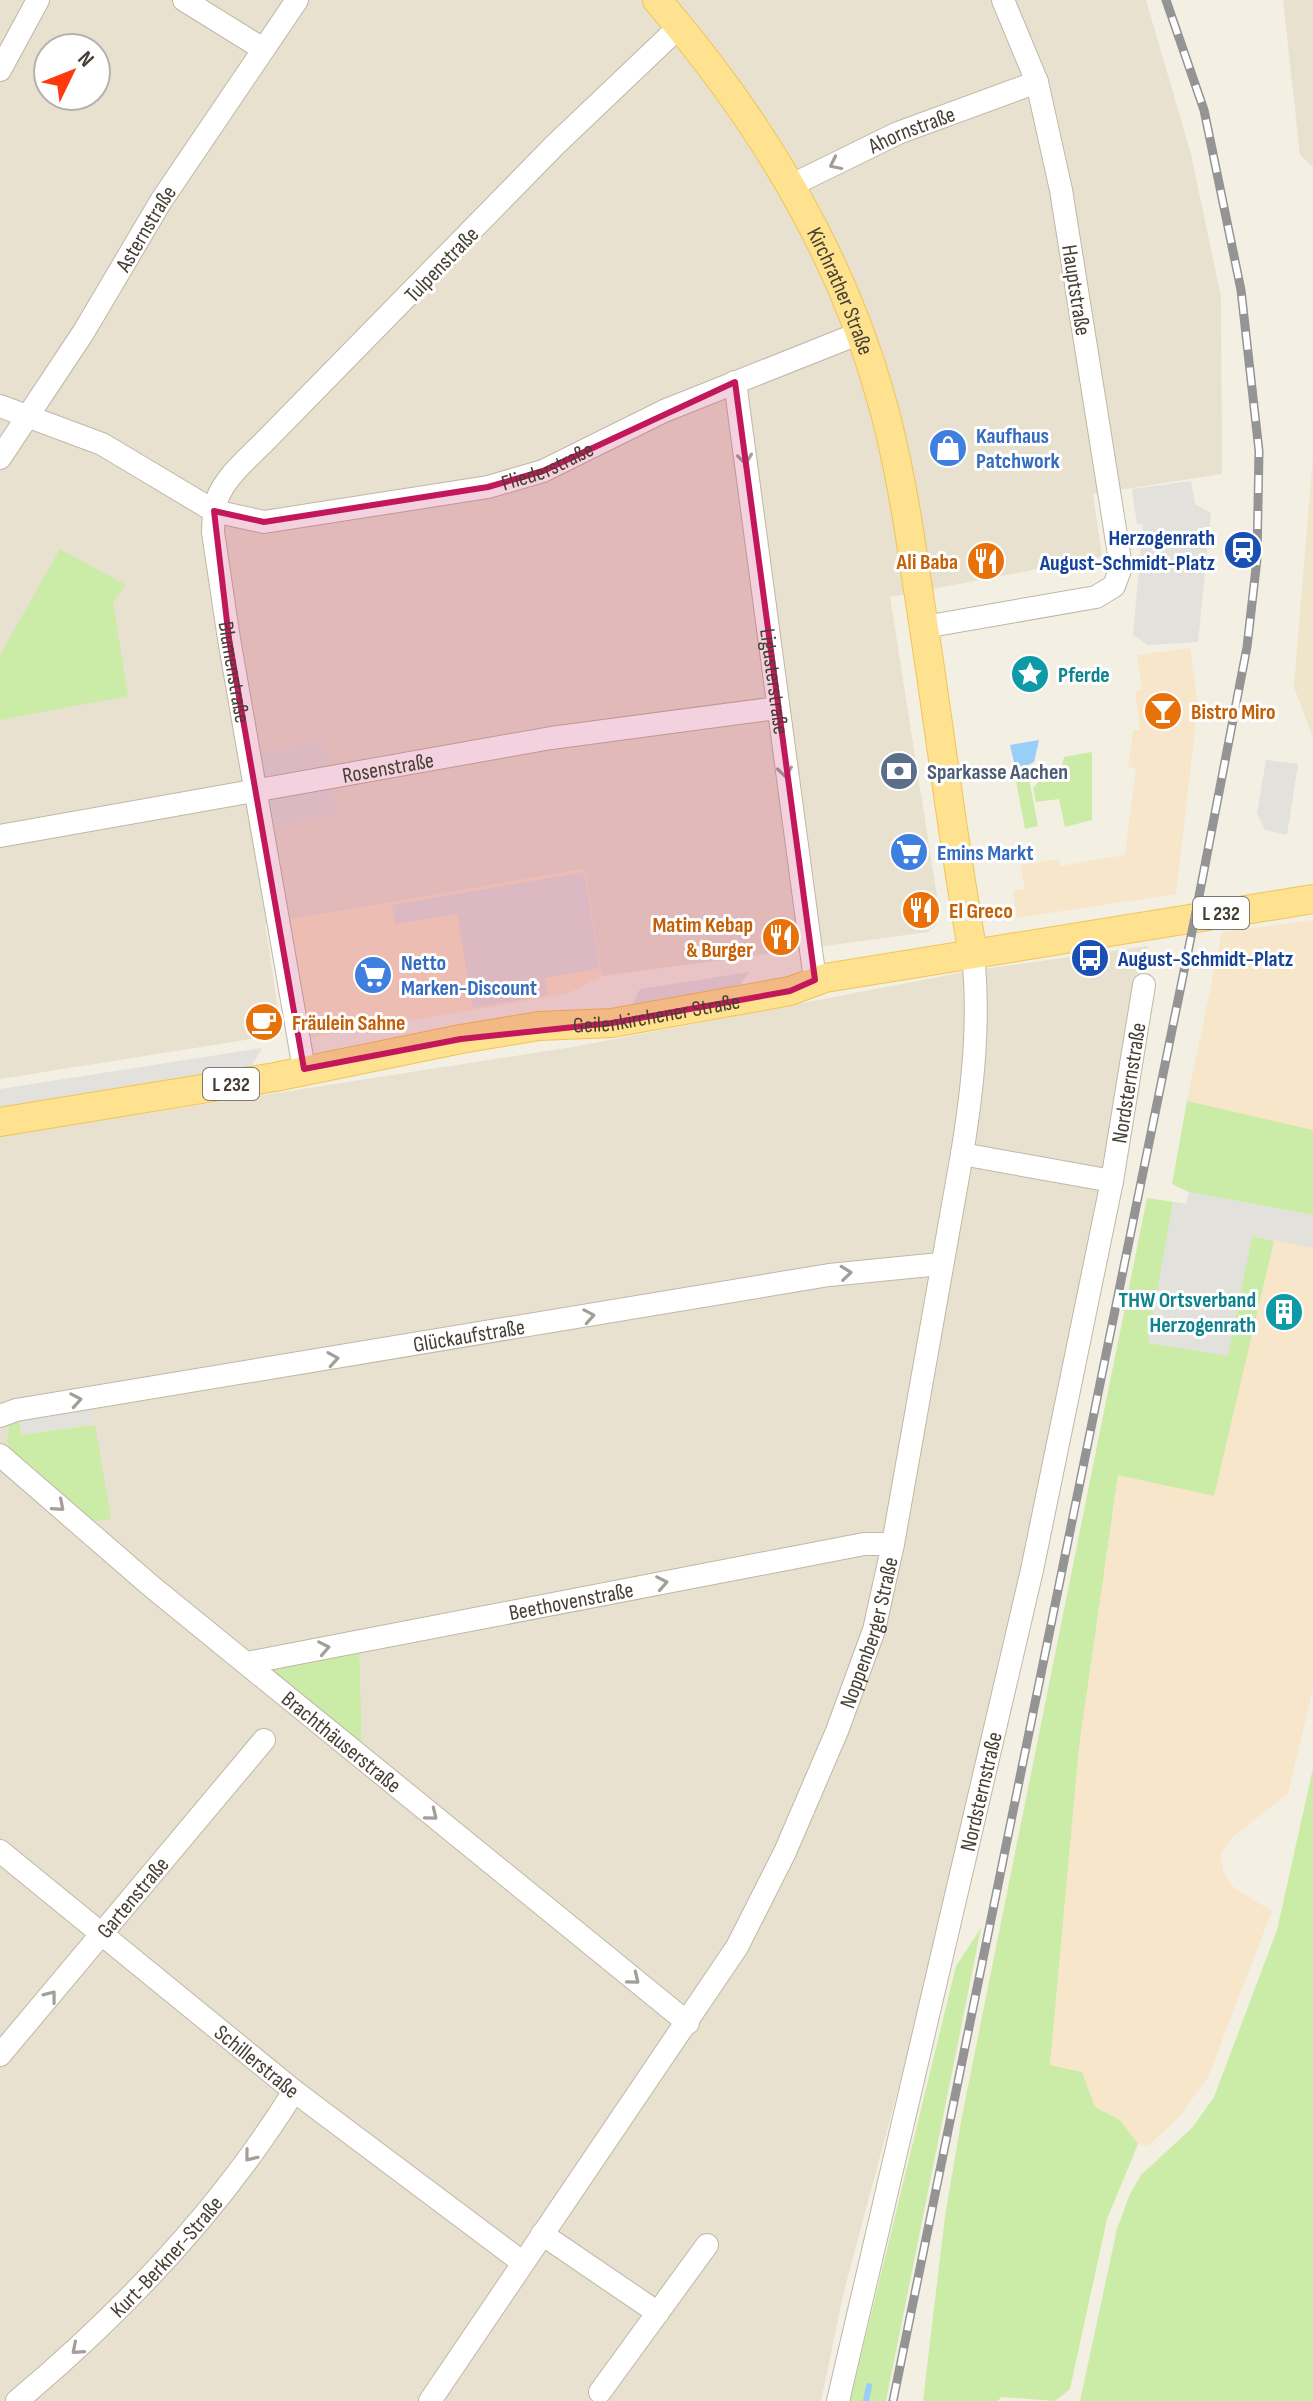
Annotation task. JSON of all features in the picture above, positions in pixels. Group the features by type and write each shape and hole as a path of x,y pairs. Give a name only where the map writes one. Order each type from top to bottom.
{"main road":[{"name":"Kirchrather Straße","path":"657,0 751,122 792,185 860,333 882,399 904,498 924,627"},
{"path":"924,627 973,954"},
{"name":"Geilenkirchener Straße","path":"0,1122 275,1077 539,1026 612,1023 790,991 815,980 1313,899"}],"street":[{"path":"0,70 38,0"},
{"path":"184,0 263,49"},
{"name":"Asternstraße","path":"0,458 83,333 161,201 297,0"},
{"name":"Hauptstraße","path":"924,627 1096,597 1114,586 1121,567 1061,190 1037,82 1003,0"},
{"name":"Tulpenstraße","path":"214,511 216,499 227,482 268,438 577,123 680,26"},
{"name":"Ahornstraße","path":"792,185 898,133 1037,82"},
{"name":"Fliederstraße","path":"214,511 264,522 488,487 543,471 664,411 860,333"},
{"name":"Ligusterstraße","path":"735,382 815,980"},
{"path":"0,406 102,444 214,511"},
{"name":"Blumenstraße","path":"214,511 218,574 304,1069"},
{"name":"Rosenstraße","path":"0,836 551,738 777,708"},
{"name":"Noppenberger Straße","path":"430,2401 737,1947 785,1852 837,1731 874,1630 893,1544 940,1264 962,1154 972,1091 977,1011 973,954"},
{"name":"Nordsternstraße","path":"838,2401 1029,1585 1112,1181 1144,985"},
{"path":"962,1154 1112,1181"},
{"name":"Glückaufstraße","path":"0,1416 16,1410 829,1275 940,1264"},
{"name":"Brachthäuserstraße","path":"0,1455 151,1586 688,2023"},
{"name":"Beethovenstraße","path":"247,1663 864,1544 893,1544"},
{"name":"Gartenstraße","path":"0,2055 264,1740"},
{"name":"Schillerstraße","path":"0,1851 294,2091 522,2262"},
{"name":"Kurt-Berkner-Straße","path":"17,2401 103,2327 160,2266 265,2138 294,2091"},
{"path":"542,2234 658,2313"},
{"path":"600,2392 707,2245"}],"highlighted area":[{"path":"735,382 815,980 790,991 612,1023 461,1039 304,1069 229,639 214,511 264,522 488,487 543,471"}],"shaded area":[{"path":"0,0 1146,0 1191,154 1221,297 1222,474 1093,494 1102,557 890,597 940,915 936,925 928,932 602,976 584,869 265,924 282,1034 0,1079"},
{"path":"1283,0 1313,0 1313,167 1300,155"},
{"path":"1313,456 1313,738 1294,687"},
{"path":"1191,481 1195,504 1211,513 1198,642 1148,645 1133,635 1143,524 1137,524 1132,489"},
{"path":"1190,648 1198,705 1176,894 1017,918 1013,891 1025,889 1020,865 1059,859 1060,866 1125,855 1136,768 1128,767 1133,730 1140,730 1135,691 1142,690 1137,655"},
{"path":"323,741 336,815 271,826 257,753"},
{"path":"1266,760 1298,764 1287,835 1265,830 1257,813"},
{"path":"585,869 602,976 567,994 308,1038 289,920"},
{"path":"584,872 600,968 545,978 548,995 473,1008 457,914 395,924 392,905"},
{"path":"1313,920 1313,1130 1187,1101 1222,932"},
{"path":"1148,946 1087,1277 968,1828 844,2291 821,2401 0,2401 0,1136 573,1047 970,971"},
{"path":"749,972 735,992 631,1007 640,989"},
{"path":"262,1048 249,1071 0,1110 0,1089"},
{"path":"1189,1192 1313,1215 1313,1689 1288,1793 1233,1837 1221,1853 1223,1871 1234,1888 1272,1911 1208,2077 1180,2116 1148,2146 1138,2144 1120,2120 1095,2107 1082,2072 1050,2065 1079,1747 1118,1474 1214,1496 1173,1202 1186,1204"},
{"path":"1189,1192 1313,1215 1313,1248 1252,1236 1228,1356 1148,1343 1173,1202 1186,1204"},
{"path":"91,1405 94,1423 22,1434 19,1416"}],"green space":[{"path":"60,549 126,585 113,602 128,696 0,720 0,655"},
{"path":"1092,752 1092,820 1065,827 1059,799 1036,802 1033,788 1049,770 1062,766 1064,757"},
{"path":"1029,779 1038,826 1025,829 1016,781"},
{"path":"1187,1101 1313,1130 1313,1215 1189,1192 1172,1184"},
{"path":"1147,1198 1173,1202 1149,1343 1228,1355 1252,1236 1274,1241 1214,1496 1118,1475 1079,1747 1050,2065 1082,2072 1095,2107 1120,2120 1138,2144 1107,2219 1070,2389 1055,2401 1001,2397 998,2401 923,2401 945,2216 962,2116"},
{"path":"18,1418 21,1435 95,1425 111,1519 87,1522 10,1457 7,1440 10,1421"},
{"path":"359,1644 362,1751 254,1664"},
{"path":"1313,1768 1313,2401 1080,2401 1117,2229 1129,2196 1141,2175 1192,2128 1214,2097 1277,1930"},
{"path":"981,1928 886,2401 850,2401 956,1966"}],"water":[{"path":"1039,740 1034,762 1016,771 1010,745"}],"waterway":[{"path":"866,2401 869,2386"}],"railway":[{"path":"893,2401 1195,917 1247,647 1257,559 1259,451 1241,290 1204,110 1166,0"}],"place":[{"name":"Kaufhaus Patchwork","path":"948,448"},
{"name":"Herzogenrath August-Schmidt-Platz","path":"1243,550"},
{"name":"Ali Baba","path":"986,561"},
{"name":"Pferde","path":"1030,674"},
{"name":"Bistro Miro","path":"1163,711"},
{"name":"Sparkasse Aachen","path":"899,771"},
{"name":"Emins Markt","path":"909,852"},
{"name":"El Greco","path":"921,910"},
{"name":"Matim Kebap & Burger","path":"781,937"},
{"name":"August-Schmidt-Platz","path":"1090,958"},
{"name":"Netto Marken-Discount","path":"373,975"},
{"name":"Fräulein Sahne","path":"264,1022"},
{"name":"THW Ortsverband Herzogenrath","path":"1284,1312"}]}
